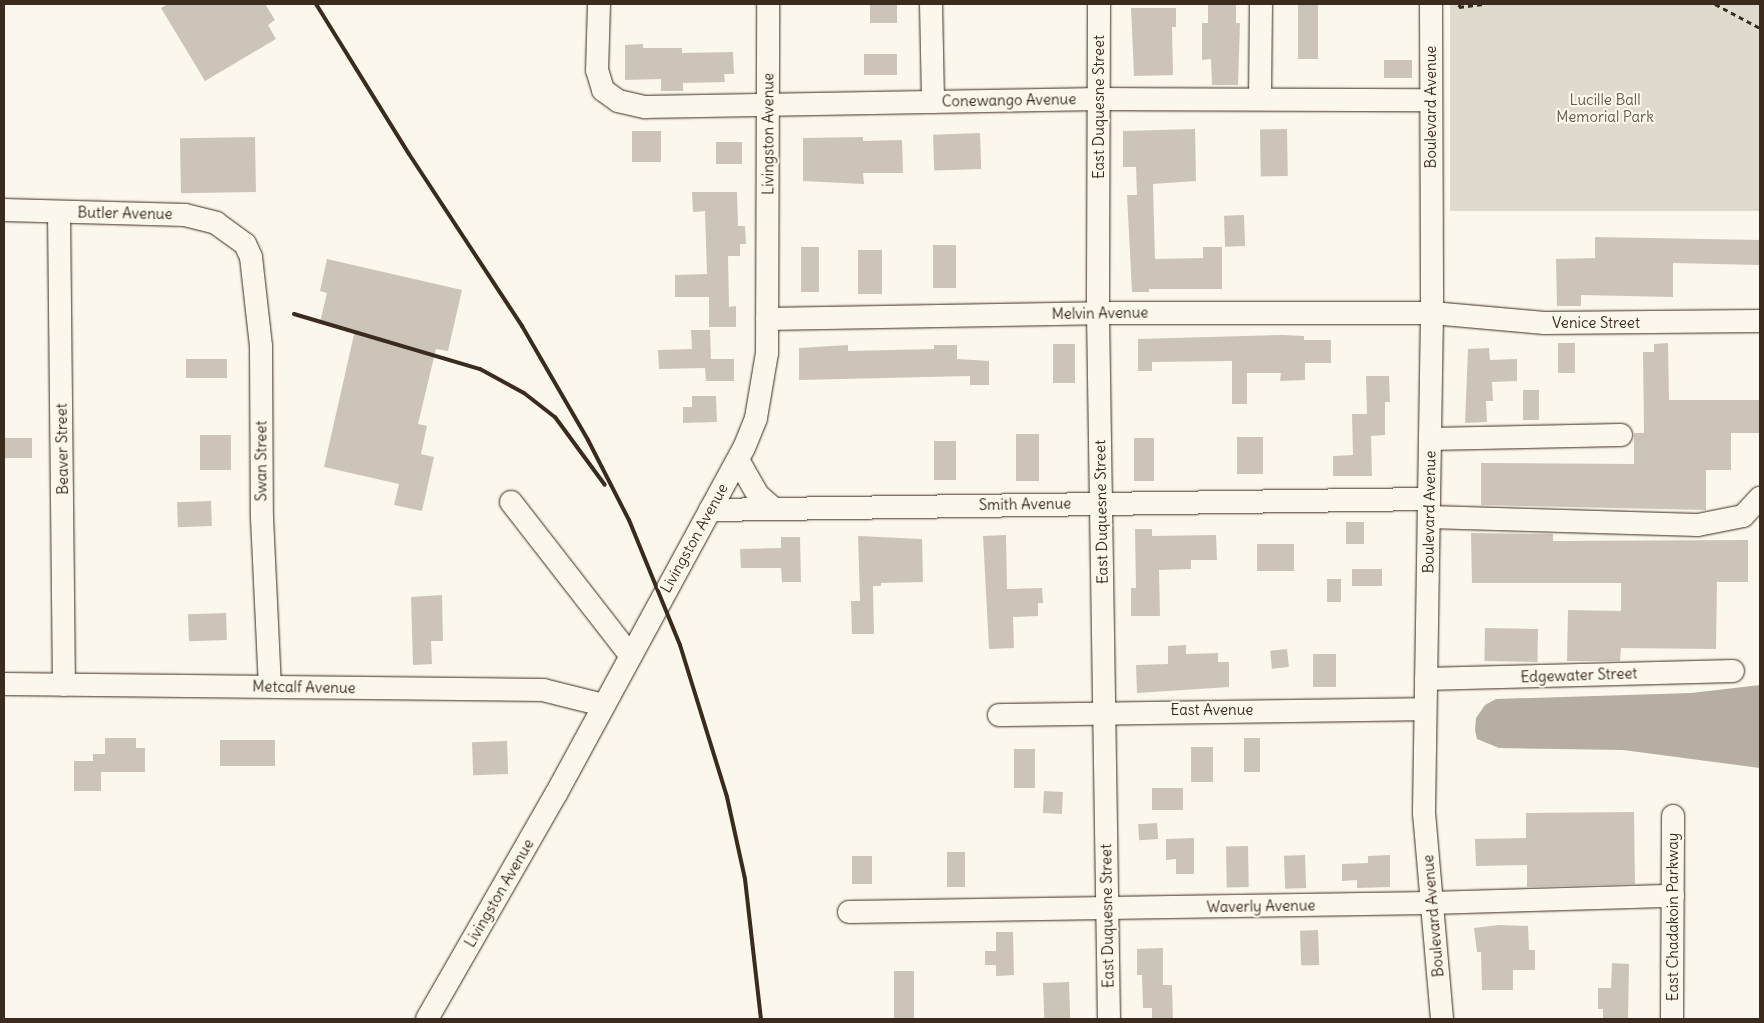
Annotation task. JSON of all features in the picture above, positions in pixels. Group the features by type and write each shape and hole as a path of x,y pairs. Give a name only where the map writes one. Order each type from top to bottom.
{"street":[{"name":"Conewango Avenue","path":"599,4 597,70 603,90 618,101 645,107 1100,99 1431,100"},
{"name":"Livingston Avenue","path":"427,1019 604,705 738,460 756,418 767,353 768,4"},
{"path":"931,4 933,102"},
{"name":"East Duquesne Street","path":"1099,4 1098,313 1109,1019"},
{"path":"1260,98 1261,4"},
{"name":"Boulevard Avenue","path":"1430,4 1432,313 1424,813 1442,1019"},
{"name":"Butler Avenue","path":"4,210 185,215 216,224 240,239"},
{"name":"Beaver Street","path":"59,212 64,685"},
{"name":"Swan Street","path":"240,239 251,257 261,346 262,518 270,686"},
{"name":"Melvin Avenue","path":"767,319 1098,313 1432,313"},
{"name":"Venice Street","path":"1432,313 1545,323 1760,322"},
{"path":"1430,439 1621,435"},
{"path":"738,460 758,495 774,509"},
{"name":"Smith Avenue","path":"710,510 1101,502 1429,508 1698,525 1743,516 1760,498"},
{"path":"511,502 630,655"},
{"name":"Edgewater Street","path":"1426,679 1733,671"},
{"name":"Metcalf Avenue","path":"4,684 543,690 604,705"},
{"name":"East Avenue","path":"999,715 1425,709"},
{"name":"East Chadakoin Parkway","path":"1672,1019 1673,816"},
{"name":"Waverly Avenue","path":"849,912 1432,903 1673,896"}],"path":[{"path":"1460,4 1460,6 1485,4"},
{"path":"1716,4 1760,28"}],"green space":[{"name":"Lucille Ball Memorial Park","path":"1450,4 1760,4 1760,211 1450,211"}],"shaded area":[{"path":"1760,685 1760,768 1623,750 1499,748 1477,739 1475,730 1476,718 1485,705 1496,699 1691,693"}],"building":[{"path":"168,4 265,4 275,20 268,25 276,39 205,81 161,8"},
{"path":"870,4 897,4 897,23 870,23"},
{"path":"1208,4 1236,4 1236,23 1240,23 1238,85 1212,85 1211,59 1202,60 1202,23 1208,23"},
{"path":"1298,4 1318,4 1318,59 1298,59"},
{"path":"1131,8 1176,8 1176,27 1172,27 1173,75 1134,76"},
{"path":"643,44 643,48 682,48 682,53 733,52 734,74 724,74 725,82 683,83 683,91 661,91 661,79 625,80 625,45"},
{"path":"864,54 897,54 897,75 864,75"},
{"path":"1384,60 1412,60 1412,78 1384,78"},
{"path":"1195,129 1196,181 1153,184 1155,259 1203,258 1203,247 1222,247 1222,289 1149,289 1149,292 1132,292 1127,195 1137,195 1136,167 1123,167 1123,131"},
{"path":"1260,129 1287,129 1288,176 1261,176"},
{"path":"632,131 661,131 661,162 632,162"},
{"path":"980,133 981,169 934,171 933,135"},
{"path":"255,137 256,192 181,193 180,138"},
{"path":"863,137 863,141 902,140 903,173 863,173 864,184 803,181 803,138"},
{"path":"716,142 742,142 742,164 716,164"},
{"path":"692,192 737,192 738,226 745,226 746,244 740,244 740,256 728,256 729,307 736,306 736,327 709,327 709,297 675,297 675,275 707,274 705,211 693,212"},
{"path":"1244,215 1245,246 1225,247 1224,216"},
{"path":"1595,237 1760,240 1760,265 1673,263 1673,297 1581,295 1581,306 1557,306 1556,259 1595,258"},
{"path":"933,245 956,245 956,288 933,288"},
{"path":"801,247 819,247 819,292 801,292"},
{"path":"858,250 882,250 882,294 858,294"},
{"path":"327,259 462,290 448,351 436,349 418,424 427,426 421,454 434,457 422,511 394,505 399,484 324,467 355,330 320,322 327,293 320,291"},
{"path":"691,330 710,330 711,359 734,359 734,381 706,381 705,368 659,369 658,350 692,349"},
{"path":"1304,336 1304,340 1331,340 1331,363 1305,363 1305,380 1280,381 1281,373 1247,373 1247,404 1232,404 1232,361 1152,362 1152,371 1138,371 1138,339"},
{"path":"1558,343 1575,343 1575,373 1558,373"},
{"path":"1668,343 1669,400 1760,400 1760,433 1731,433 1731,470 1706,470 1706,510 1481,505 1481,463 1634,464 1634,433 1644,433 1643,352 1654,352 1654,344"},
{"path":"1053,344 1075,344 1075,383 1053,383"},
{"path":"848,345 848,351 934,349 934,345 957,345 957,359 989,361 989,385 970,385 970,376 799,380 799,348"},
{"path":"1489,348 1490,360 1517,359 1517,381 1492,382 1493,401 1486,401 1487,422 1465,423 1468,349"},
{"path":"186,359 227,359 227,378 186,378"},
{"path":"1366,376 1389,376 1390,402 1385,402 1385,435 1371,436 1372,476 1333,476 1333,456 1353,455 1352,414 1367,414"},
{"path":"1523,390 1539,390 1539,420 1523,420"},
{"path":"692,396 716,396 717,422 683,423 683,407 692,407"},
{"path":"1016,434 1039,434 1039,481 1016,481"},
{"path":"200,435 231,435 231,470 200,470"},
{"path":"1237,437 1263,437 1263,474 1237,474"},
{"path":"4,438 32,438 32,458 4,458"},
{"path":"1134,438 1154,438 1154,481 1134,481"},
{"path":"934,441 956,441 956,480 934,480"},
{"path":"211,501 212,526 178,527 177,502"},
{"path":"1346,522 1364,522 1364,544 1346,544"},
{"path":"1135,529 1152,529 1152,536 1216,535 1217,560 1191,560 1191,569 1159,570 1160,616 1131,616 1131,588 1136,588"},
{"path":"1471,533 1553,534 1553,541 1748,540 1748,582 1717,582 1716,649 1621,648 1620,661 1567,661 1568,610 1621,611 1621,583 1472,583"},
{"path":"1006,535 1007,589 1042,588 1043,603 1038,603 1038,616 1013,617 1014,648 989,649 983,536"},
{"path":"858,536 922,539 923,582 881,583 881,586 873,586 874,634 852,634 851,601 860,601"},
{"path":"781,537 800,537 801,582 782,582 781,568 741,568 740,549 781,548"},
{"path":"1257,544 1294,544 1294,571 1257,571"},
{"path":"1352,569 1382,569 1382,586 1352,586"},
{"path":"1327,579 1341,579 1341,602 1327,602"},
{"path":"442,595 443,641 431,641 432,664 413,665 411,597"},
{"path":"226,613 227,640 189,641 188,614"},
{"path":"1485,628 1538,629 1537,662 1484,661"},
{"path":"1186,645 1186,654 1218,653 1218,662 1229,662 1229,687 1137,693 1136,665 1168,664 1168,646"},
{"path":"1287,649 1289,667 1272,669 1270,651"},
{"path":"1313,654 1336,654 1336,687 1313,687"},
{"path":"105,738 136,738 136,748 145,748 145,772 101,772 101,791 74,791 74,761 93,761 93,754 105,754"},
{"path":"1244,738 1260,738 1260,772 1244,772"},
{"path":"220,740 275,740 275,766 220,766"},
{"path":"507,741 508,774 473,775 472,742"},
{"path":"1191,747 1213,747 1213,782 1191,782"},
{"path":"1014,749 1035,749 1035,788 1014,788"},
{"path":"1152,788 1183,788 1183,810 1152,810"},
{"path":"1044,791 1063,792 1062,814 1043,813"},
{"path":"1634,812 1635,884 1527,887 1527,865 1476,866 1475,839 1526,838 1526,813"},
{"path":"1157,823 1158,839 1139,840 1138,824"},
{"path":"1194,838 1194,874 1176,874 1176,859 1166,860 1166,839"},
{"path":"1226,846 1248,846 1249,887 1227,887"},
{"path":"947,852 965,852 965,887 947,887"},
{"path":"1305,855 1306,888 1285,889 1284,856"},
{"path":"1390,855 1390,887 1357,888 1357,880 1342,881 1342,864 1368,863 1368,856"},
{"path":"852,856 872,856 872,884 852,884"},
{"path":"1499,925 1528,926 1529,950 1535,950 1535,970 1513,970 1513,990 1482,990 1481,952 1477,952 1474,928"},
{"path":"1318,930 1319,965 1301,966 1300,931"},
{"path":"996,932 1013,932 1014,975 996,976 996,965 985,965 985,951 996,951"},
{"path":"1163,948 1163,985 1172,985 1173,1019 1152,1019 1152,1008 1143,1008 1142,975 1137,975 1137,949"},
{"path":"1612,963 1629,964 1628,1019 1603,1019 1603,1009 1598,1009 1598,988 1611,988"},
{"path":"894,971 914,971 914,1019 894,1019"},
{"path":"1069,982 1070,1019 1044,1019 1043,983"}],"railway":[{"path":"316,4 409,154 522,326 588,440 629,520 680,645 727,797 745,879 761,1019"},
{"path":"294,314 480,369 524,393 555,417 605,485"}]}
